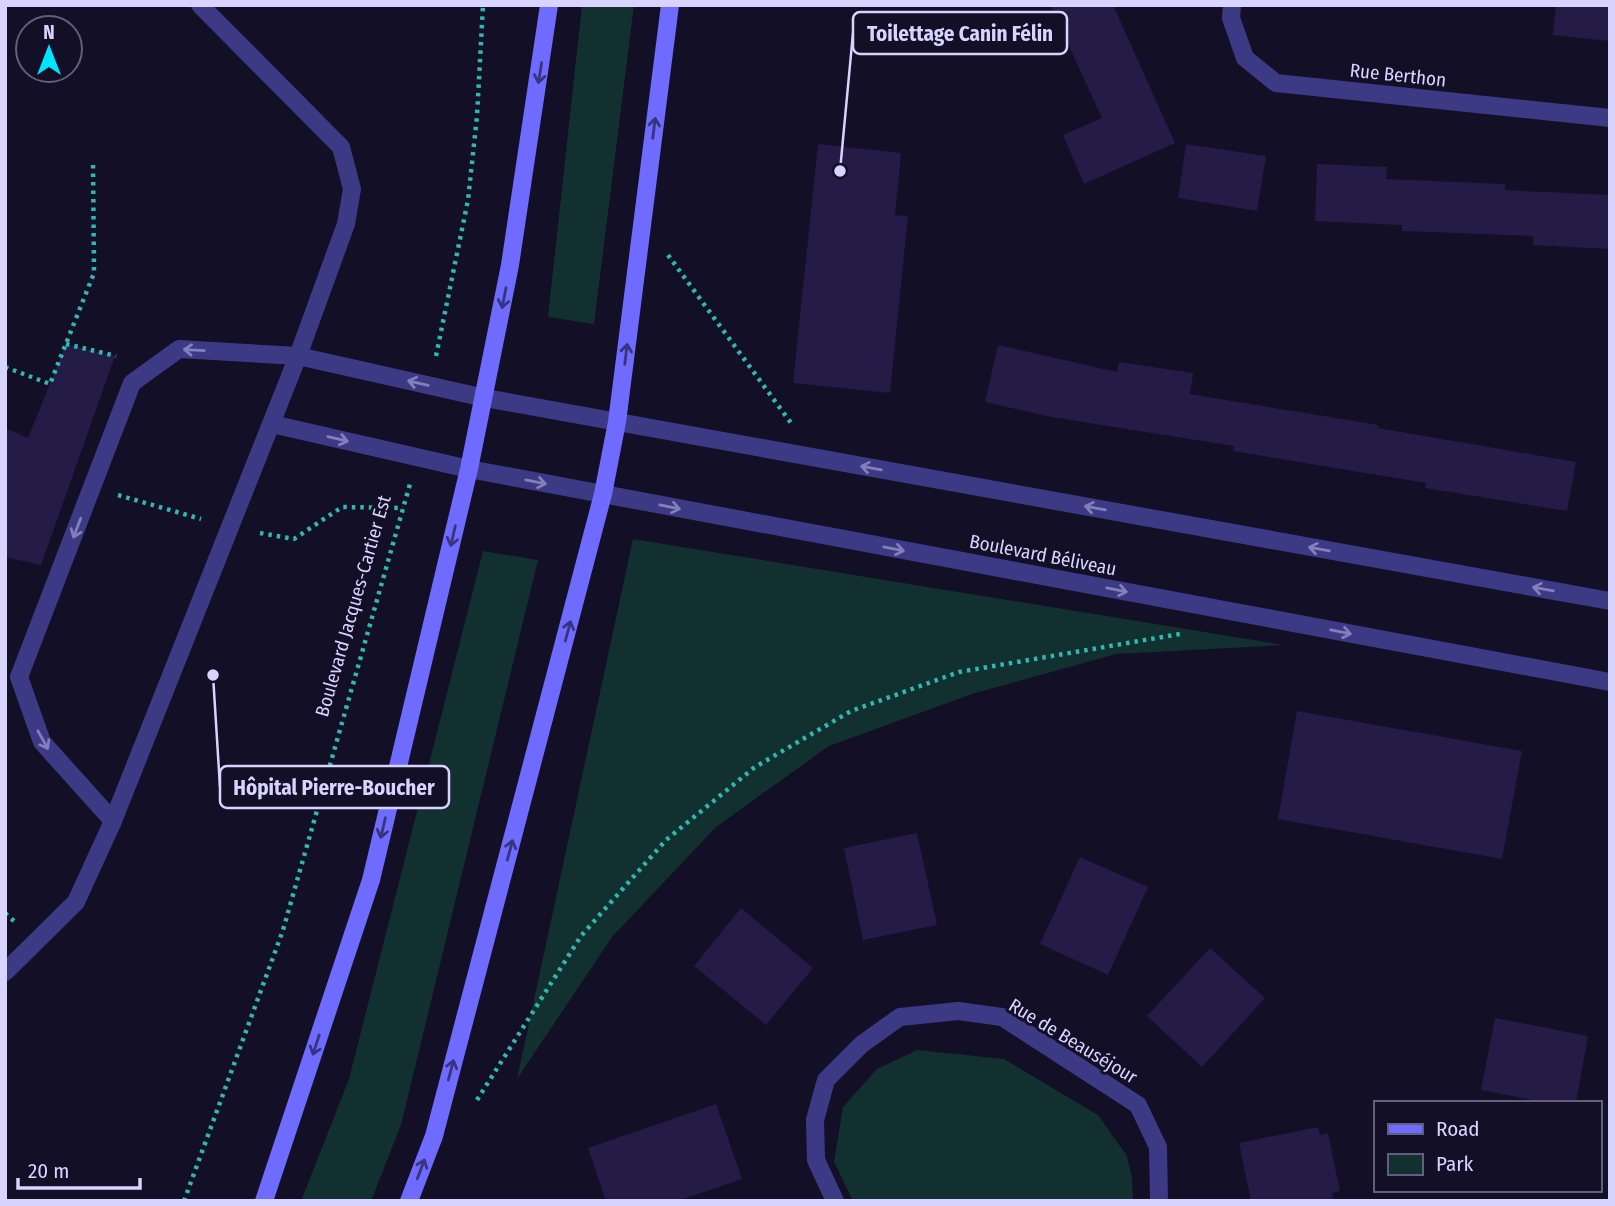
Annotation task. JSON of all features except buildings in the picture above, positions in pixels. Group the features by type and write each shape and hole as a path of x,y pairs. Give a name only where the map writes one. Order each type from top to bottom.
{"main road":[{"path":"264,1201 371,880 469,469 510,265 549,5"},
{"path":"409,1201 434,1136 603,494 617,422 670,5"}],"street":[{"path":"5,972 76,902 113,821 299,356 346,224 352,189 341,148 200,5"},
{"name":"Rue Berthon","path":"1232,5 1231,18 1245,58 1276,83 1610,118"},
{"path":"113,821 42,742 19,677 132,383 178,349 299,356 485,398 1610,601"},
{"name":"Boulevard Béliveau","path":"272,424 469,469 1610,682"},
{"name":"Rue de Beauséjour","path":"835,1201 816,1160 815,1120 826,1080 862,1044 900,1017 958,1011 1002,1017 1138,1105 1158,1147 1159,1201"}],"path":[{"path":"429,386 468,200 477,116 483,5"},
{"path":"5,367 50,384 94,273 93,160"},
{"path":"643,220 816,458"},
{"path":"66,344 115,356"},
{"name":"Boulevard Jacques-Cartier Est","path":"184,1201 283,930 418,458"},
{"path":"471,1109 581,936 666,841 755,767 851,711 959,672 1189,633"}],"green space":[{"path":"582,5 634,5 594,324 548,317"},
{"path":"633,539 1284,645 1116,654 972,694 829,746 716,827 612,937 517,1079"},
{"path":"483,551 538,560 401,1125 371,1201 301,1201 349,1079"},
{"path":"917,1050 1004,1059 1098,1115 1127,1156 1133,1201 853,1201 834,1162 843,1107 877,1069"}],"place":[{"name":"Toilettage Canin Félin","path":"840,171"},
{"name":"Hôpital Pierre-Boucher","path":"213,675"}]}
